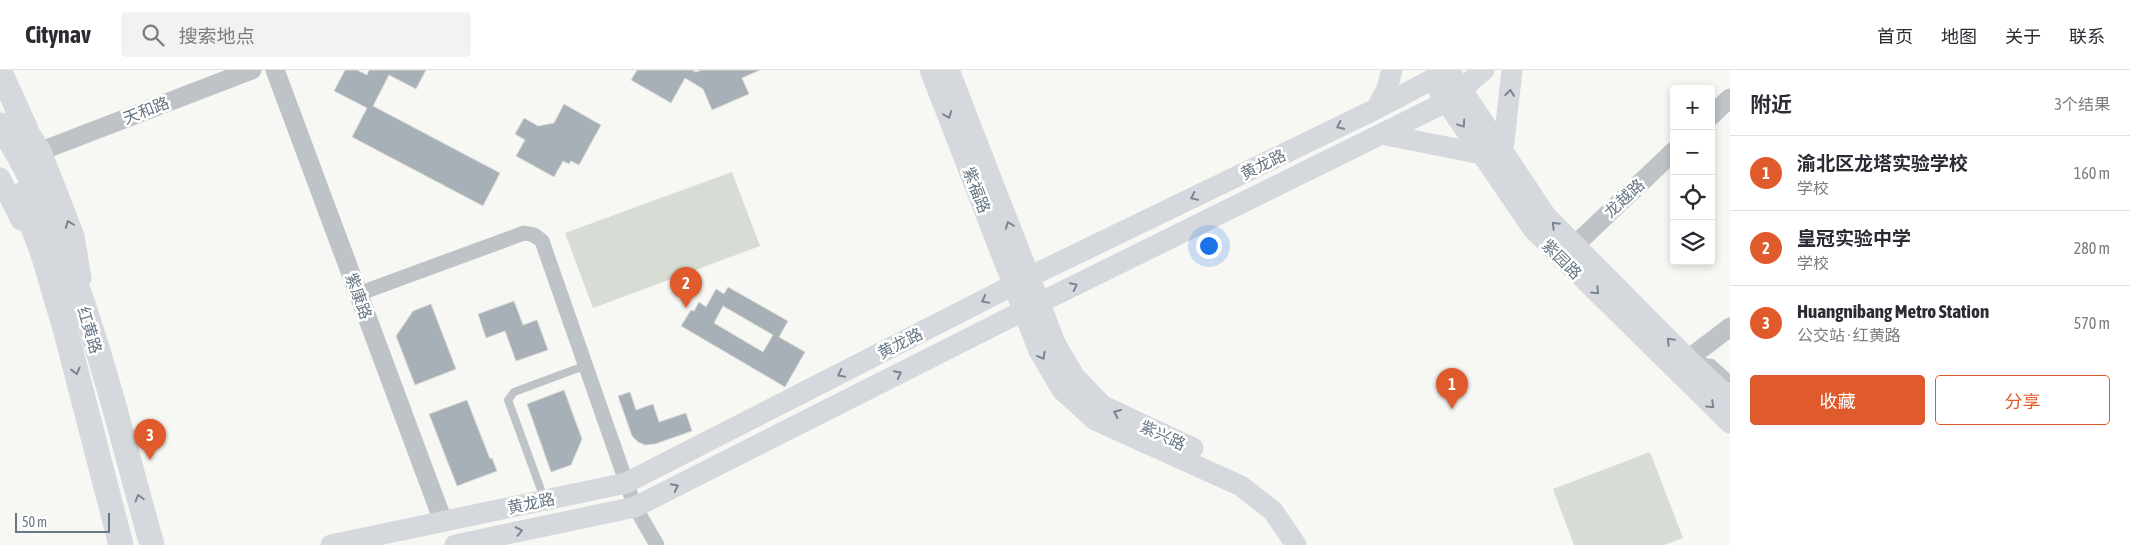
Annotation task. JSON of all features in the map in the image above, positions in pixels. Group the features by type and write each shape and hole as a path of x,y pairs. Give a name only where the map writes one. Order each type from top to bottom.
{"highway":[{"name":"红黄路","path":"0,125 19,154 34,203"},
{"name":"红黄路","path":"0,153 62,248 121,545"},
{"name":"红黄路","path":"78,327 152,545"}],"main road":[{"name":"紫福路","path":"930,70 1031,307"},
{"name":"紫福路","path":"949,70 1018,249 1021,281"},
{"path":"1376,109 1387,89 1392,70"},
{"name":"黄龙路","path":"467,544 635,507 1031,307 1381,134 1454,96 1484,70"},
{"path":"1503,151 1512,70"},
{"path":"0,71 26,128"},
{"name":"黄龙路","path":"331,545 626,483 1021,281 1376,109 1437,73"},
{"name":"紫园路","path":"1437,73 1454,96 1503,151 1546,216 1730,399"},
{"path":"0,89 41,151 74,236 78,327"},
{"name":"紫园路","path":"1454,96 1482,154 1533,229 1730,423"},
{"path":"1381,134 1482,154"},
{"path":"0,178 37,256 78,327"},
{"path":"1018,249 1036,262 1056,264"},
{"name":"紫兴路","path":"1031,307 1039,352 1062,390 1095,420 1241,486 1273,511 1296,545"},
{"name":"紫兴路","path":"1031,307 1075,377 1103,406 1250,475 1283,503 1312,545"}],"street":[{"name":"天和路","path":"41,151 252,70"},
{"name":"紫康路","path":"275,70 443,521"},
{"path":"1715,112 1730,98"},
{"name":"龙越路","path":"1575,245 1670,155"},
{"path":"358,294 524,233 534,235 542,242 635,507 657,545"},
{"path":"1688,359 1730,327"}],"lane":[{"path":"1688,359 1712,363 1730,379"},
{"path":"544,500 508,400 514,392 584,366"}],"shaded area":[{"path":"732,172 760,246 593,308 565,233"},
{"path":"1650,452 1683,538 1664,545 1574,545 1553,489"}],"building":[{"path":"345,70 357,70 367,75 369,70 426,70 416,89 389,75 373,106 500,173 483,206 352,137 367,108 334,91"},
{"path":"637,70 692,70 696,72 702,70 760,70 742,78 749,94 712,110 703,89 685,78 671,103 631,80"},
{"path":"564,104 601,125 579,165 571,161 569,164 563,161 554,177 516,156 525,140 515,134 524,118 538,126 554,123"},
{"path":"728,287 788,321 779,337 805,352 785,387 681,326 691,310 694,311 699,302 706,307 716,289 724,294","holes":["723,306 773,335 763,352 714,323"]},
{"path":"514,301 523,325 537,320 548,350 516,361 505,331 486,338 478,314"},
{"path":"431,304 456,369 415,385 396,336 413,311"},
{"path":"564,390 582,439 571,465 551,472 527,404"},
{"path":"630,392 636,410 653,404 659,422 686,413 692,431 655,444 645,445 638,442 632,436 618,396"},
{"path":"467,400 490,459 492,458 497,471 457,486 429,414"}],"place":[{"name":"皇冠实验中学","path":"686,308"},
{"name":"渝北区龙塔实验学校","path":"1452,409"},
{"name":"Huangnibang Metro Station","path":"150,460"}]}
